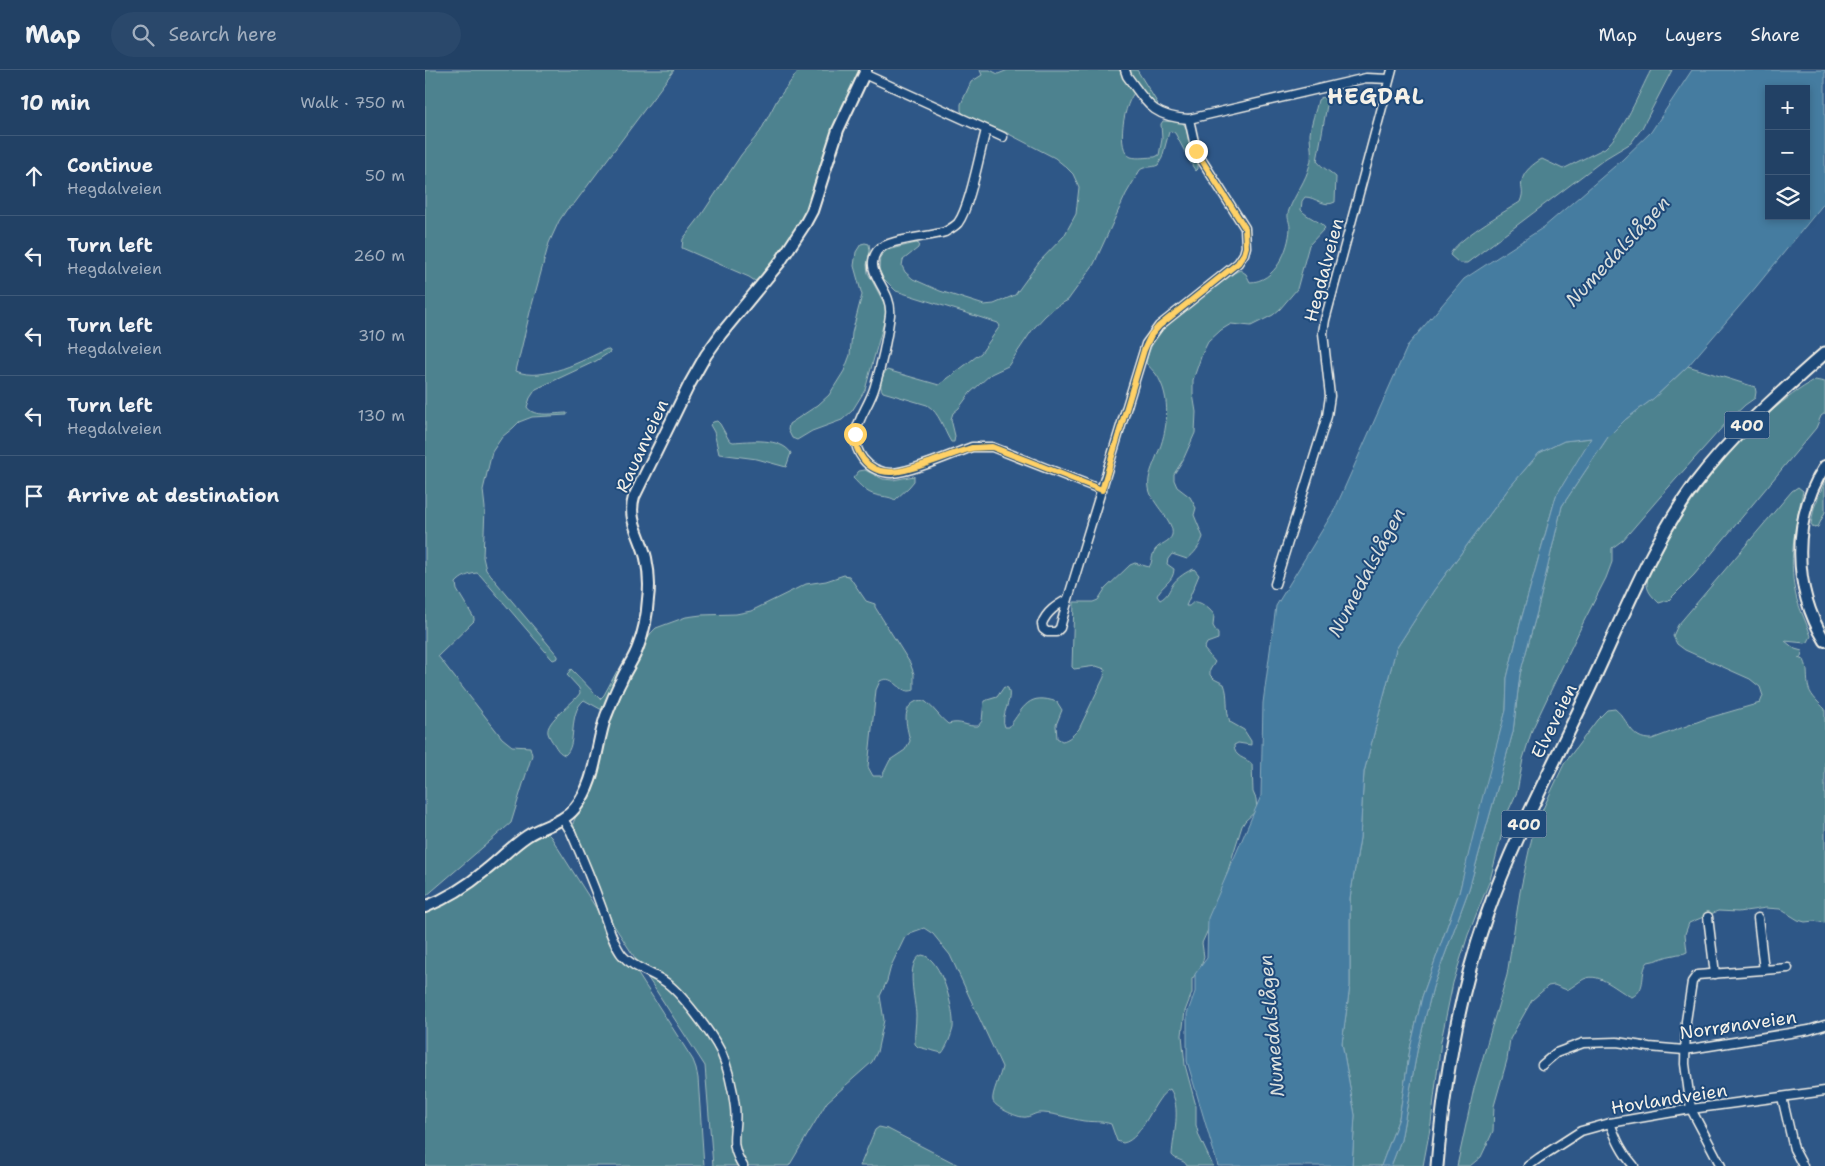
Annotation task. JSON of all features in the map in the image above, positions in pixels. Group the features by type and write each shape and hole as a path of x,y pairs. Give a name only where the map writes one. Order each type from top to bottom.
{"highway":[{"name":"Elveveien","path":"1437,1166 1441,1116 1453,1044 1474,955 1486,918 1526,820 1592,684 1639,580 1680,506 1712,463 1747,425 1825,353"}],"main road":[{"name":"Rauanveien","path":"425,907 450,896 465,886 525,837 563,819 579,802 589,785 595,768 600,737 607,715 621,680 635,654 644,629 649,578 646,557 632,520 631,507 637,490 706,355 779,262 805,224 812,211 836,134 865,72"},
{"path":"1825,466 1807,508 1801,533 1800,570 1807,604 1825,641"}],"street":[{"path":"1125,70 1127,76 1153,109 1166,116 1189,119 1334,84 1366,78 1389,79"},
{"name":"Hegdalveien","path":"1275,584 1327,416 1330,396 1323,333 1325,320 1354,218 1392,70"},
{"path":"865,72 1003,137"},
{"path":"1068,599 1144,350 1151,335 1159,326 1238,263 1246,247 1245,228 1196,151 1189,119"},
{"path":"986,130 966,206 959,222 952,228 939,234 889,244 878,249 875,255 873,269 889,300 890,315 875,388 858,423 855,434 857,451 866,463 880,471 892,473 904,471 972,448 992,447 1102,490"},
{"path":"563,819 571,832 622,955 636,966 674,988 721,1052 735,1107 735,1154 743,1166"},
{"path":"1707,917 1715,974"},
{"path":"1759,918 1764,970"},
{"path":"1721,1166 1691,1109 1684,1050 1685,1020 1692,982 1697,975 1788,968"},
{"name":"Norrønaveien","path":"1541,1065 1555,1053 1583,1043 1617,1042 1684,1050 1825,1026"},
{"name":"Hovlandveien","path":"1528,1166 1581,1131 1610,1123 1691,1109 1825,1091"},
{"path":"1782,1097 1794,1149 1803,1166"},
{"path":"1610,1123 1617,1141 1634,1166"}],"green space":[{"path":"425,70 674,70 574,204 567,209 549,243 516,371 526,374 550,372 563,369 607,349 610,352 596,361 536,389 527,407 534,413 539,414 567,413 567,415 532,417 519,422 502,437 492,452 483,490 485,508 483,557 486,570 558,658 553,660 551,658 480,575 477,573 468,575 456,583 457,590 474,621 438,656 502,738 512,746 530,747 532,755 511,823 425,897"},
{"path":"799,70 860,70 833,130 808,210 784,250 762,276 755,281 682,248 683,239 741,155 760,132 777,100"},
{"path":"980,70 990,70 998,74 1008,70 1137,70 1158,104 1136,91 1132,96 1123,125 1123,146 1126,153 1131,157 1137,158 1159,155 1162,139 1161,124 1163,121 1182,122 1198,164 1198,169 1196,171 1193,167 1175,133 1169,132 1162,158 1158,165 1140,170 1126,194 1094,264 1068,300 1054,308 1033,329 1008,366 991,374 970,393 953,413 951,419 955,436 954,442 951,442 931,408 927,405 883,392 881,387 882,378 887,370 939,385 981,353 1000,326 998,323 896,291 882,277 879,269 880,257 887,250 916,243 919,244 918,248 903,260 902,266 905,272 913,279 940,291 984,305 994,304 1015,295 1039,262 1064,236 1076,214 1079,187 1073,174 1055,158 1005,132 966,116 961,111 961,104 971,82 982,75"},
{"path":"1651,70 1672,70 1642,128 1631,143 1606,158 1467,263 1459,263 1450,255 1470,234 1520,202 1523,178 1527,171 1536,163 1542,159 1563,169 1605,148 1625,122"},
{"path":"1322,97 1326,100 1327,105 1317,161 1336,177 1335,202 1327,204 1309,197 1305,197 1302,201 1301,210 1325,228 1309,245 1297,289 1280,309 1273,315 1251,326 1231,324 1208,342 1202,354 1193,380 1196,412 1195,433 1183,460 1174,474 1174,480 1177,487 1190,497 1196,508 1194,515 1203,537 1197,549 1187,559 1172,554 1168,559 1167,564 1174,569 1172,577 1157,596 1160,600 1167,595 1175,582 1188,571 1194,569 1199,575 1186,606 1198,602 1207,607 1214,615 1213,626 1218,634 1218,639 1207,643 1204,649 1215,662 1210,670 1210,675 1224,684 1230,722 1244,730 1251,741 1251,745 1238,743 1234,745 1234,749 1238,755 1252,764 1253,792 1257,810 1242,826 1212,921 1202,943 1204,957 1201,967 1192,979 1192,993 1185,1011 1182,1035 1185,1065 1196,1106 1196,1125 1213,1166 1187,1166 1172,1155 1176,1105 1170,1089 1164,1093 1137,1134 1123,1143 1117,1141 1111,1124 1043,1113 1020,1117 998,1106 993,1101 993,1098 1002,1067 950,955 933,934 924,928 905,937 891,966 880,996 884,1020 877,1052 872,1062 827,1102 789,1166 713,1166 705,1066 613,924 573,823 599,766 608,723 622,686 646,639 656,628 686,617 736,614 751,611 806,584 826,581 844,575 849,576 866,601 875,604 875,607 910,663 914,674 914,690 904,690 890,680 885,679 880,681 876,690 868,767 873,776 882,776 890,760 905,750 910,741 906,715 910,705 918,701 926,702 948,724 957,723 978,726 982,721 984,701 997,697 1004,687 1008,688 1009,693 1004,718 1005,727 1009,727 1028,703 1033,700 1047,699 1057,702 1062,710 1056,725 1057,738 1062,741 1071,736 1079,729 1104,677 1105,669 1096,666 1074,669 1072,667 1074,602 1093,602 1098,600 1105,589 1130,565 1135,563 1149,567 1155,550 1172,535 1170,524 1154,500 1149,488 1152,467 1164,435 1167,414 1161,383 1146,363 1148,355 1154,340 1166,326 1234,273 1240,270 1246,274 1250,282 1259,281 1267,277 1279,263 1289,237 1289,210 1310,164 1310,134 1318,100"},
{"path":"861,244 869,244 870,251 867,265 868,273 885,305 886,315 865,390 852,411 842,420 812,431 797,440 792,438 788,430 789,424 818,405 829,395 844,371 850,355 852,333 862,295 854,266 856,252"},
{"path":"1688,366 1755,387 1755,398 1727,422 1623,540 1612,548 1612,562 1606,578 1532,730 1523,759 1517,792 1507,814 1490,880 1468,935 1453,983 1441,1041 1431,1123 1423,1166 1391,1166 1401,1140 1418,1046 1433,987 1469,889 1513,732 1520,674 1562,506 1608,437 1626,419 1654,398"},
{"path":"1815,380 1825,382 1825,413 1821,416 1816,428 1694,575 1669,600 1659,603 1651,595 1648,588 1649,575 1664,546 1693,500 1729,453 1749,432 1792,394"},
{"path":"717,421 729,440 733,442 764,441 780,444 786,448 791,453 786,467 757,459 719,454 714,432 710,425"},
{"path":"1592,438 1556,496 1521,620 1507,678 1506,710 1459,893 1422,997 1410,1049 1399,1118 1381,1166 1352,1166 1355,1115 1342,1043 1350,986 1350,898 1360,838 1364,772 1396,649 1434,590 1509,488 1539,453 1564,441"},
{"path":"865,470 883,479 893,480 914,476 914,481 895,500 869,492 853,478 859,471"},
{"path":"1825,481 1825,512 1818,527 1814,528 1811,524 1814,508"},
{"path":"1798,487 1803,491 1793,545 1794,586 1797,600 1811,636 1808,642 1805,643 1785,641 1795,649 1802,651 1801,657 1798,658 1806,663 1809,689 1825,709 1825,923 1798,920 1780,909 1766,908 1738,912 1718,911 1689,923 1685,934 1687,952 1648,962 1645,966 1640,990 1632,997 1603,980 1590,977 1567,990 1554,985 1548,986 1532,1000 1510,1039 1507,1060 1494,1106 1493,1131 1481,1157 1470,1166 1457,1166 1474,1088 1507,975 1520,892 1534,828 1564,764 1597,720 1607,710 1615,709 1635,733 1652,739 1705,719 1760,703 1763,696 1760,687 1750,679 1685,650 1677,644 1673,636 1678,625 1792,491"},
{"path":"571,669 600,699 617,671 619,672 602,710 584,700 579,706 574,721 571,744 565,755 558,751 551,740 548,728 555,718 580,693 579,688 567,675"},
{"path":"544,833 551,837 596,908 614,949 638,974 693,1060 698,1078 704,1166 425,1166 425,911 474,885 529,840"},
{"path":"922,955 929,958 941,974 952,1010 953,1028 946,1048 942,1053 918,1047 915,1044 916,1016 912,973 913,965"},
{"path":"879,1127 888,1129 960,1166 860,1166 875,1130"}],"water":[{"name":"Numedalslågen","path":"1692,70 1825,70 1825,202 1756,287 1688,366 1654,398 1626,419 1608,437 1562,506 1520,674 1513,732 1469,889 1433,987 1418,1046 1401,1140 1391,1166 1381,1166 1399,1118 1410,1049 1422,997 1459,893 1506,710 1507,678 1521,620 1556,496 1591,438 1564,441 1539,453 1509,488 1434,590 1396,649 1364,772 1360,838 1350,898 1350,986 1342,1043 1355,1115 1352,1166 1218,1166 1187,1061 1187,1014 1195,992 1195,974 1207,958 1208,918 1261,796 1263,703 1276,606 1335,509 1408,345 1464,279 1544,227 1622,160 1651,132"}],"district":[{"name":"HEGDAL","path":"1376,96"}],"route":[{"path":"855,434 857,451 861,457 872,468 880,471 892,473 904,471 983,446 992,447 1102,490 1144,350 1151,335 1159,326 1238,263 1246,247 1245,228 1196,151"}]}
